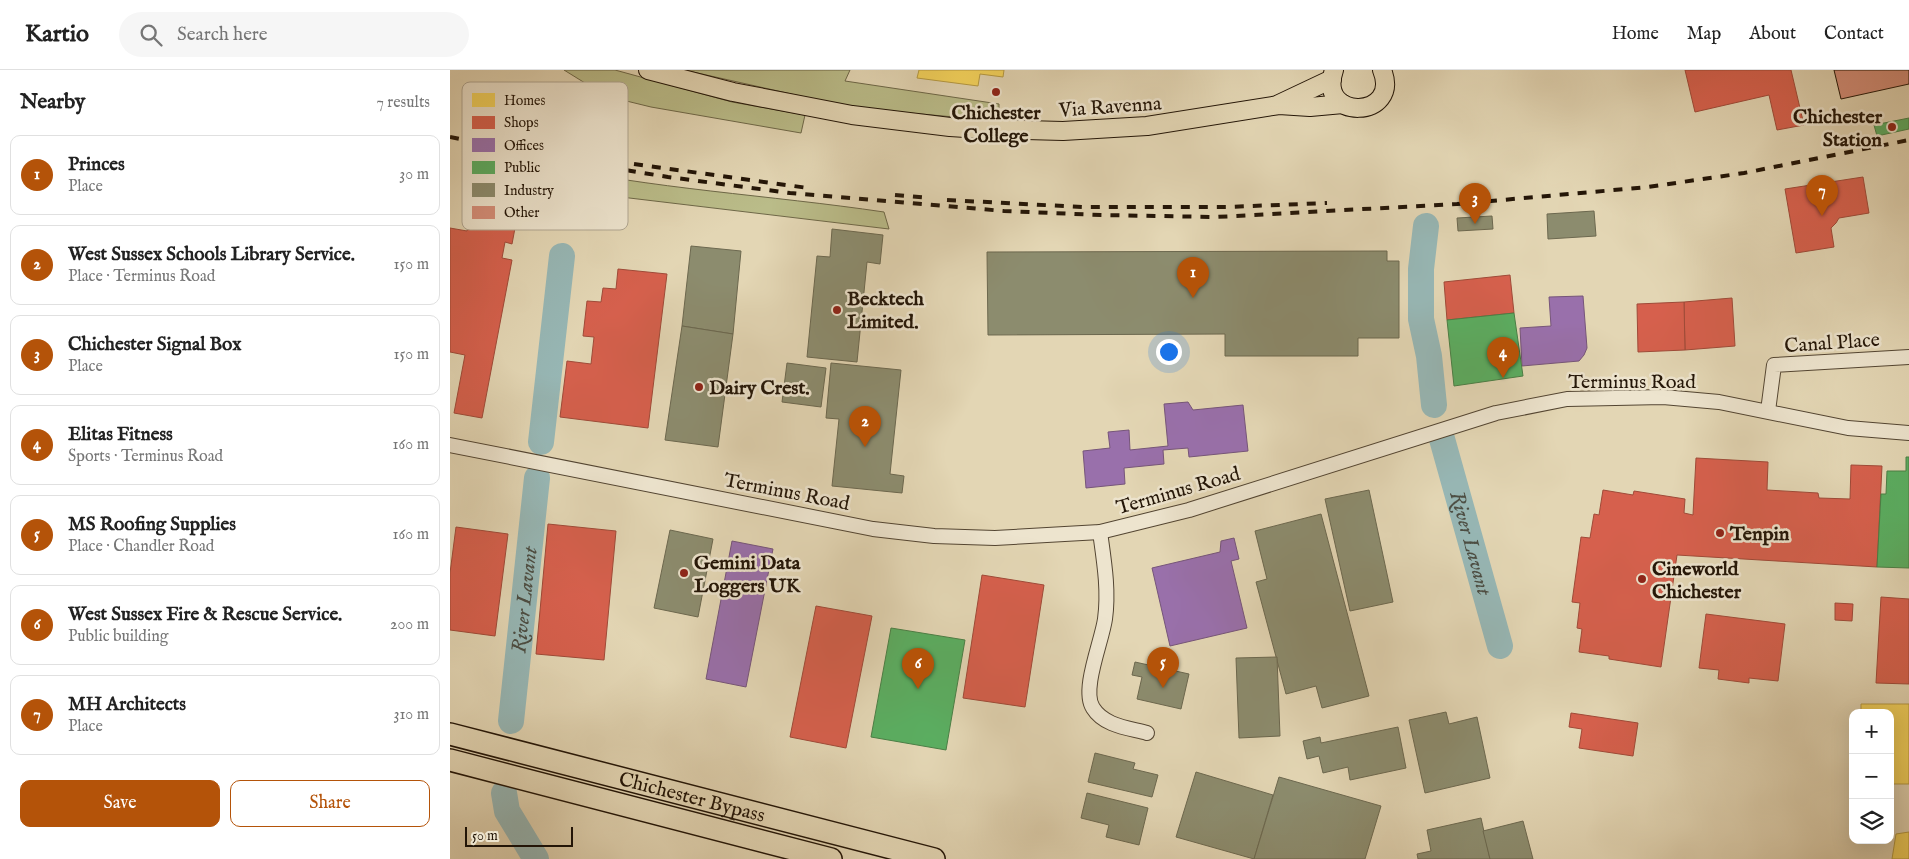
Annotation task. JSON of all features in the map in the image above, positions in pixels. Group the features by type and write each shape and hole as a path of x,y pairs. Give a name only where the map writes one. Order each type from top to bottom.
{"highway":[{"name":"Chichester Bypass","path":"450,734 934,859"},
{"name":"Chichester Bypass","path":"450,760 831,859"}],"main road":[{"name":"Via Ravenna","path":"648,70 733,92 852,115 950,127 1063,131 1147,126 1279,105 1310,107 1344,104 1359,109 1374,104 1383,92 1385,84 1382,70"},
{"name":"Via Ravenna","path":"1279,105 1333,74"},
{"path":"1333,74 1334,93 1344,104"}],"street":[{"name":"Canal Place","path":"1768,411 1774,365 1909,357"},
{"name":"Terminus Road","path":"450,445 906,534 996,538 1100,532 1189,510 1496,413 1567,399 1663,397 1719,402 1848,428 1909,433"},
{"path":"1100,532 1106,576 1105,619 1089,690 1092,708 1105,721 1147,733"}],"green space":[{"path":"564,70 615,70 732,102 805,115 801,133 628,101 628,82 583,82"},
{"path":"684,70 850,70 845,81 999,104 999,121 854,108"},
{"path":"628,181 884,212 889,229 628,198"}],"building: Homes":[{"path":"919,70 1004,70 1003,77 980,74 978,86 917,78"},
{"path":"1861,704 1909,704 1909,784 1894,784 1894,709 1861,709"},
{"path":"1909,832 1909,859 1892,859 1896,834"}],"building: Shops":[{"path":"1685,70 1791,70 1804,125 1777,130 1769,95 1695,112"},
{"path":"1863,177 1869,213 1839,218 1831,228 1834,247 1796,253 1785,189"},
{"path":"450,228 467,231 515,230 512,244 505,242 502,258 512,260 482,418 454,413 465,355 450,352"},
{"path":"618,269 667,274 648,428 560,417 567,361 591,364 594,337 583,336 587,301 601,302 603,288 616,289"},
{"path":"1510,275 1514,313 1447,320 1444,282"},
{"path":"1732,298 1735,346 1685,350 1684,302"},
{"path":"1684,302 1685,350 1638,352 1637,304"},
{"path":"1696,458 1768,462 1767,490 1818,493 1819,498 1850,499 1851,465 1882,466 1877,567 1677,555 1661,667 1579,652 1582,629 1577,628 1580,603 1572,602 1581,537 1590,538 1594,514 1599,515 1603,490 1633,495 1634,491 1685,499 1684,513 1693,515"},
{"path":"548,524 616,531 604,660 536,654"},
{"path":"456,527 508,534 495,636 450,630 450,573"},
{"path":"982,575 1044,585 1025,707 963,698"},
{"path":"1881,597 1909,599 1909,684 1876,683"},
{"path":"1835,603 1853,604 1852,621 1835,620"},
{"path":"816,606 872,616 846,748 790,737"},
{"path":"1706,614 1785,624 1778,681 1749,678 1749,683 1718,679 1719,670 1699,668"},
{"path":"1571,713 1638,723 1633,756 1579,748 1582,729 1569,727"}],"building: Offices":[{"path":"1583,296 1587,348 1579,361 1522,366 1520,328 1551,326 1549,297"},
{"path":"1188,402 1193,410 1243,405 1248,451 1189,457 1188,448 1163,450 1164,464 1124,468 1125,484 1086,488 1083,451 1110,448 1108,432 1129,430 1130,450 1168,446 1164,404"},
{"path":"1234,538 1239,559 1231,561 1247,628 1170,646 1152,568 1220,552 1221,541"},
{"path":"732,541 773,549 746,687 706,679"}],"building: Public":[{"name":"Chichester Station","path":"1909,118 1909,129 1877,136 1874,125"},
{"path":"1514,313 1523,376 1454,386 1447,320"},
{"path":"1906,457 1909,457 1909,568 1877,567 1881,494 1886,494 1887,471 1906,471"},
{"path":"891,628 965,640 946,750 871,737"}],"building: Industry":[{"path":"1594,211 1596,236 1548,239 1547,214"},
{"path":"1492,216 1493,229 1458,231 1457,218"},
{"name":"Becktech Limited.","path":"832,229 883,235 880,264 867,262 857,362 807,357 817,256 830,257"},
{"path":"691,246 741,251 733,334 682,326"},
{"path":"1387,251 1387,261 1399,261 1399,338 1358,338 1358,356 1225,356 1225,334 988,335 987,252"},
{"name":"Dairy Crest.","path":"682,326 733,334 718,447 665,440"},
{"path":"787,363 826,368 821,407 782,402"},
{"path":"831,363 901,370 890,474 904,476 902,493 832,486 839,419 826,418"},
{"path":"1369,490 1393,602 1350,611 1325,499"},
{"path":"1321,514 1369,696 1322,708 1316,686 1286,694 1256,582 1267,579 1255,531"},
{"name":"Gemini Data Loggers UK","path":"670,530 713,539 698,617 654,608"},
{"path":"1277,657 1280,736 1239,738 1236,658"},
{"path":"1135,662 1189,674 1181,709 1137,699 1142,677 1132,675"},
{"path":"1446,712 1449,724 1477,717 1490,778 1425,793 1409,720"},
{"path":"1398,727 1406,768 1350,780 1348,767 1323,773 1319,756 1307,759 1303,741 1320,737 1321,743"},
{"path":"1095,753 1135,763 1133,769 1158,775 1152,797 1088,782"},
{"path":"1196,772 1273,795 1254,859 1176,837"},
{"path":"1279,777 1381,806 1365,859 1254,859"},
{"path":"1087,793 1148,808 1139,845 1106,837 1109,825 1081,818"},
{"path":"1481,818 1490,859 1418,859 1417,854 1431,851 1427,830"},
{"path":"1523,821 1533,859 1490,859 1483,831"}],"building: Other":[{"path":"1834,70 1909,70 1909,84 1841,99"}],"waterway":[{"name":"River Lavant","path":"1426,226 1421,269 1421,319 1429,356 1434,405"},
{"name":"River Lavant","path":"541,442 562,256"},
{"name":"River Lavant","path":"1442,439 1500,646"},
{"name":"River Lavant","path":"511,721 537,478"},
{"name":"River Lavant","path":"504,793 507,811 536,859"}],"railway":[{"path":"450,137 462,139"},
{"path":"628,170 790,193 1004,211 1216,217 1457,204 1648,187 1744,173 1909,140"},
{"path":"634,164 808,188"},
{"path":"895,195 930,198"},
{"path":"947,200 1082,207 1227,207 1327,203"}],"place":[{"name":"Chichester College","path":"996,92"},
{"name":"Chichester Station","path":"1892,127"},
{"name":"MH Architects","path":"1822,216"},
{"name":"Chichester Signal Box","path":"1475,224"},
{"name":"Princes","path":"1193,298"},
{"name":"Becktech Limited.","path":"837,310"},
{"name":"Elitas Fitness","path":"1503,378"},
{"name":"Dairy Crest.","path":"699,387"},
{"name":"West Sussex Schools Library Service.","path":"865,447"},
{"name":"Tenpin","path":"1720,533"},
{"name":"Gemini Data Loggers UK","path":"684,573"},
{"name":"Cineworld Chichester","path":"1642,579"},
{"name":"MS Roofing Supplies","path":"1163,688"},
{"name":"West Sussex Fire & Rescue Service.","path":"918,689"}]}
